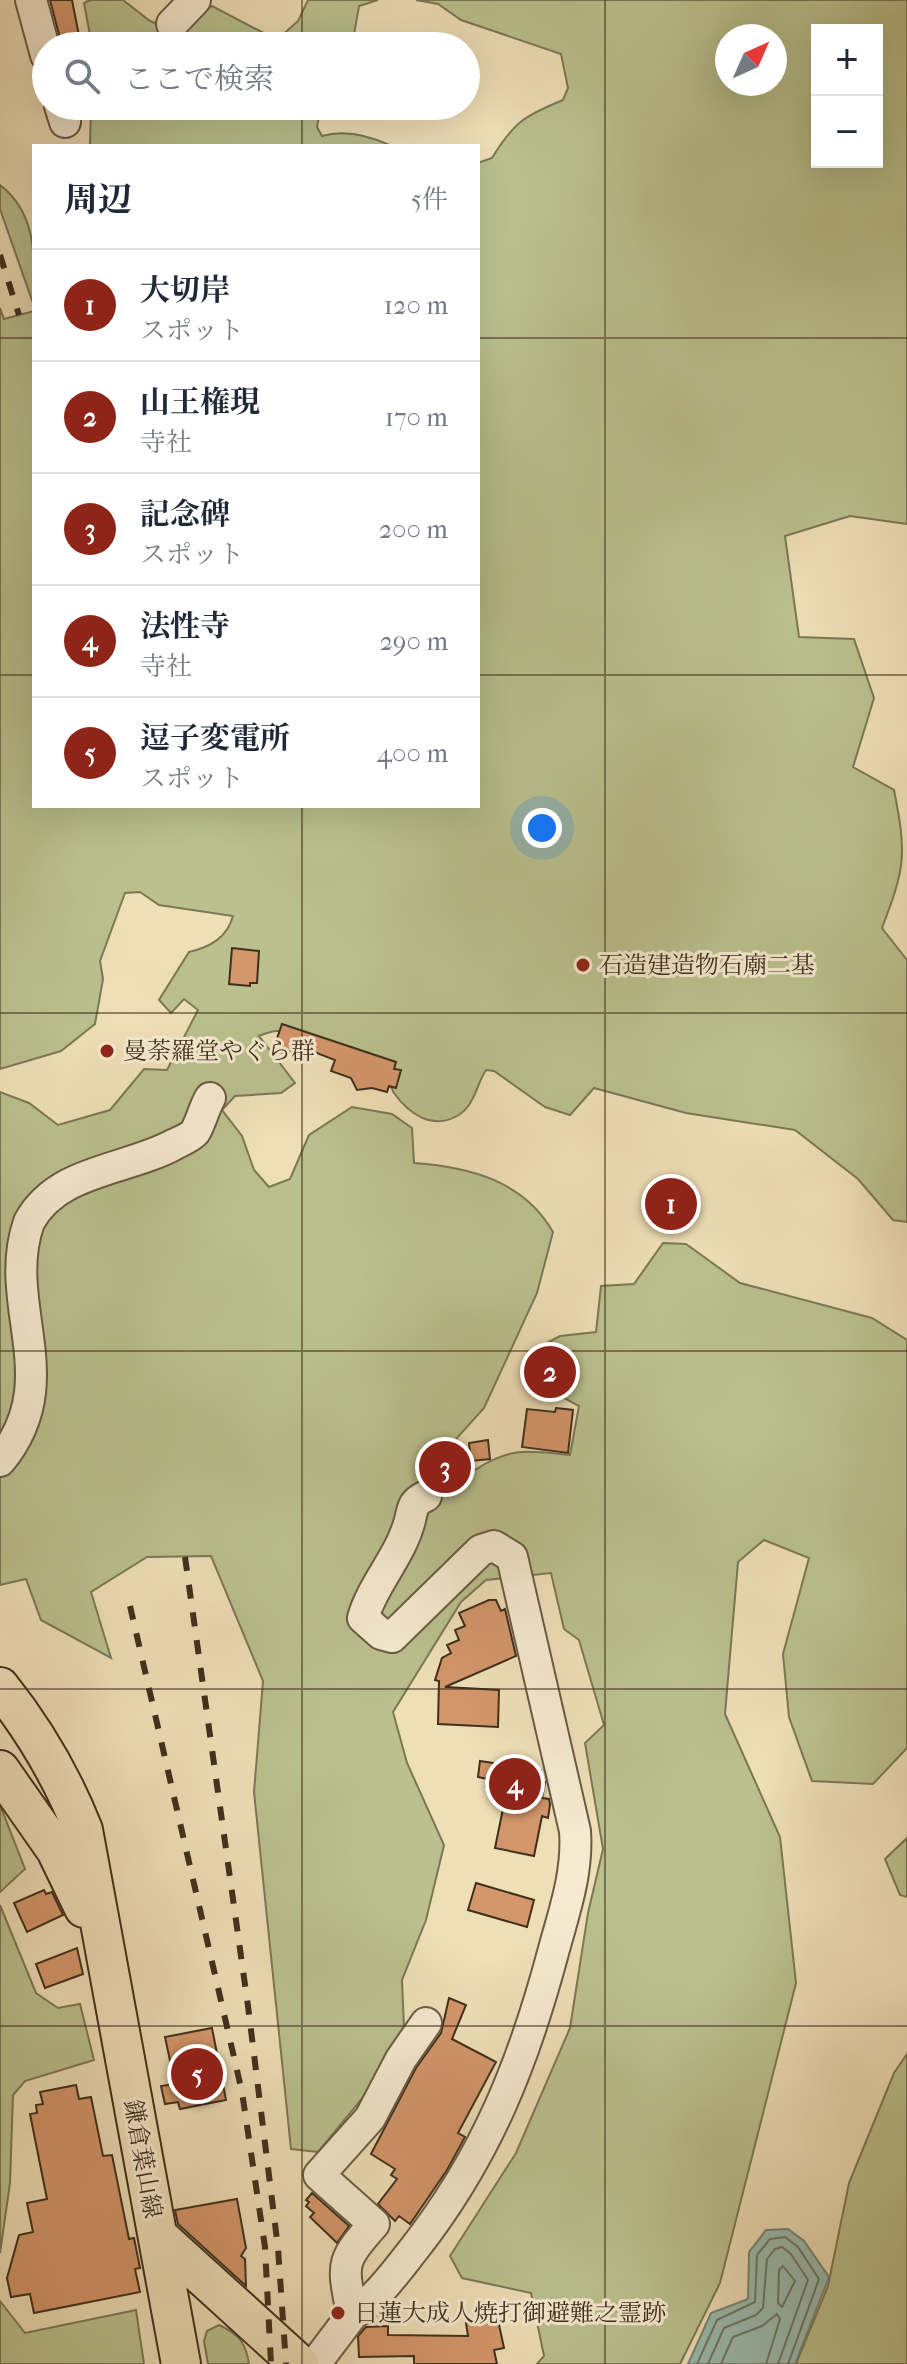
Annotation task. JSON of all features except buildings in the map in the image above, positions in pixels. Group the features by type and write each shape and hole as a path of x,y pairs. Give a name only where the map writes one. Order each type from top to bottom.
{"main road":[{"name":"鎌倉葉山線","path":"0,1687 31,1726 67,1788 83,1830 181,2364"},
{"name":"鎌倉葉山線","path":"0,1770 56,1850 105,1953"},
{"path":"158,2236 243,2317 299,2364"},
{"path":"170,2310 216,2309 243,2317"}],"street":[{"path":"31,0 40,32"},
{"path":"172,24 195,0"},
{"path":"0,1461 16,1442 28,1410 28,1374 16,1310 15,1286 28,1224 51,1193 164,1150 194,1133 210,1098"},
{"path":"315,2364 352,2315 373,2300 453,2200 486,2142 538,2012 578,1862 569,1801 512,1557 494,1546 481,1550 392,1637 381,1634 363,1618 399,1550 411,1509 416,1500 426,1496"},
{"path":"352,2315 344,2267 350,2251 374,2224 319,2175 370,2118 388,2091 401,2059 426,2023"}],"green space":[{"path":"90,0 123,0 150,21 179,32 89,32 84,3"},
{"path":"308,0 378,0 359,6 354,32 286,32 298,21"},
{"path":"416,0 907,0 907,524 850,516 785,536 799,637 854,639 874,698 853,767 894,790 898,812 902,861 882,928 907,960 907,1222 893,1220 858,1179 795,1130 686,1113 594,1088 570,1115 545,1107 494,1071 486,1070 463,1112 448,1120 430,1120 407,1107 394,1093 382,1072 331,1047 286,1032 275,1031 259,1036 295,1083 281,1093 235,1096 222,1110 242,1136 254,1170 269,1187 290,1179 309,1135 352,1107 392,1114 412,1128 414,1163 455,1168 494,1180 527,1200 553,1232 537,1293 484,1408 456,1439 475,1470 500,1457 521,1452 570,1455 579,1406 547,1386 528,1353 560,1336 596,1332 601,1286 634,1284 663,1243 686,1244 740,1283 872,1318 907,1340 907,1748 873,1784 812,1781 789,1717 783,1654 809,1558 764,1540 738,1562 725,1714 780,1837 796,1983 720,2283 680,2364 537,2364 544,2356 531,2293 462,2278 450,2256 516,2153 570,2028 588,1913 603,1849 585,1743 604,1725 579,1640 564,1629 551,1573 486,1580 461,1602 393,1712 407,1763 444,1845 426,1920 402,1980 404,2027 365,2095 318,2152 291,2149 254,1792 263,1681 211,1556 147,1557 91,1592 111,1658 41,1620 26,1579 0,1585 0,1092 29,1103 58,1125 110,1110 144,1069 167,1070 198,1010 184,999 171,1013 159,1000 189,952 217,940 227,930 233,916 159,905 140,892 125,893 100,961 103,979 95,1024 61,1051 0,1069 0,308 4,319 32,312 32,808 480,808 480,162 492,158 521,122 563,100 568,88 561,54 461,20 438,4"},
{"path":"212,6 262,32 179,32"},
{"path":"91,120 318,120 317,127 322,136 340,133 358,135 387,144 90,144"},
{"path":"0,185 13,197 28,225 32,240 32,300 0,209"},
{"path":"0,1805 25,1869 0,1892"},
{"path":"907,1838 907,1897 900,1895 885,1859"},
{"path":"0,1905 36,1993 58,2008 80,2004 94,2060 25,2081 13,2095 10,2183 0,2253"},
{"path":"907,2054 907,2364 796,2364 828,2286 849,2183 894,2073"},
{"path":"0,2301 25,2333 136,2310 144,2364 0,2364"},
{"path":"219,2325 240,2340 249,2364 208,2364 204,2341 207,2331"}],"water":[{"path":"788,2229 804,2241 829,2277 795,2364 688,2364 711,2313 748,2299 749,2252 766,2230"}],"railway":[{"path":"0,255 19,315"},
{"path":"185,1557 248,2006 278,2248 286,2364"},
{"path":"130,1606 242,2092 265,2247 271,2364"}],"place":[{"name":"石造建造物石廟二基","path":"583,965"},
{"name":"曼荼羅堂やぐら群","path":"107,1051"},
{"name":"大切岸","path":"671,1204"},
{"name":"山王権現","path":"550,1372"},
{"name":"記念碑","path":"445,1467"},
{"name":"法性寺","path":"515,1784"},
{"name":"逗子変電所","path":"197,2074"},
{"name":"日蓮大成人焼打御避難之霊跡","path":"338,2313"}]}
